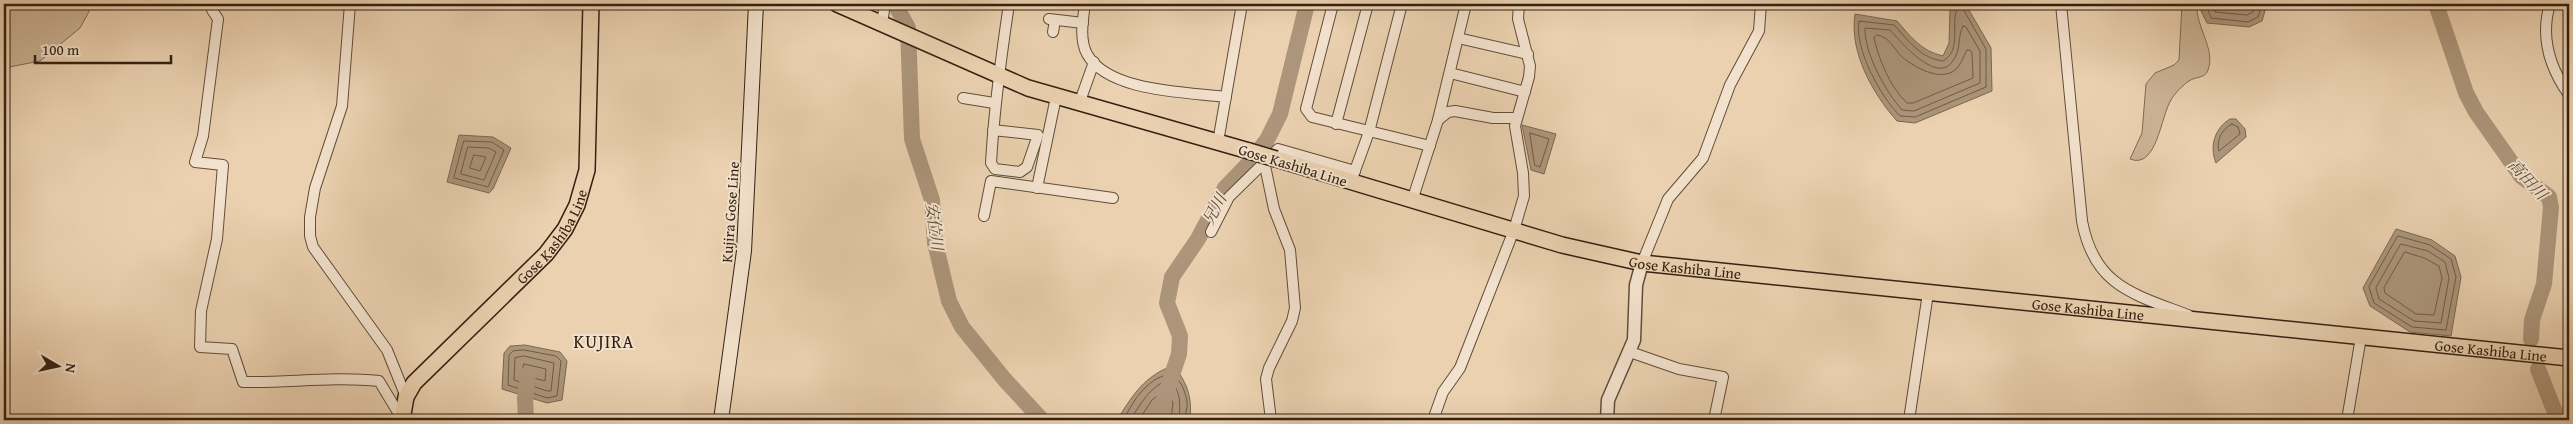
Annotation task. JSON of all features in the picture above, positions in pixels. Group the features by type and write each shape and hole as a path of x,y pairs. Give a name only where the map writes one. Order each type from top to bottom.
{"main road":[{"name":"Gose Kashiba Line","path":"402,420 406,397 414,383 546,254 565,229 577,204 587,170 591,4"},
{"name":"Kujira Gose Line","path":"721,420 744,251 756,4"},
{"name":"Gose Kashiba Line","path":"837,4 998,76 1056,97 1218,142 1270,160 1353,177 1412,201 1562,245 1642,263 1928,294 2569,358"}],"street":[{"path":"213,4 212,10 218,19 203,136 195,162 223,165 216,239 201,311 200,347 232,349 243,382 278,382 345,377 379,381 402,420"},
{"path":"350,4 342,106 315,188 310,236 313,247 387,350 406,397"},
{"path":"882,24 885,4"},
{"path":"992,130 1038,136 1027,167 1020,172 995,169 990,163 992,130 994,102 1009,4"},
{"path":"1085,4 1083,23 1086,53 1109,75 1128,84 1226,98"},
{"path":"1218,142 1242,4"},
{"path":"1333,4 1306,109 1312,118 1430,146"},
{"path":"1336,124 1368,4"},
{"path":"1353,177 1369,132 1402,4"},
{"path":"1412,201 1438,120 1466,4"},
{"path":"1433,420 1443,392 1460,368 1514,230 1524,196 1516,135 1516,118 1530,72 1528,54 1518,20 1519,4"},
{"path":"1607,420 1608,400 1630,352 1636,326 1636,285 1642,263 1668,199 1703,158 1730,85 1753,45 1758,31 1761,4"},
{"path":"2061,4 2082,221 2093,257 2113,282 2129,293 2203,320"},
{"path":"2550,4 2545,30 2549,56 2554,71 2569,95"},
{"path":"1053,32 1052,20 1083,23"},
{"path":"1458,38 1528,54"},
{"path":"1079,104 1094,62"},
{"path":"1450,73 1525,92"},
{"path":"1037,188 1056,97"},
{"path":"963,98 994,102"},
{"path":"1438,120 1448,112 1455,111 1493,118 1516,118"},
{"path":"1211,232 1229,196 1270,160"},
{"path":"1270,160 1274,209 1290,250 1295,308 1292,321 1269,368 1266,379 1271,420"},
{"path":"984,216 991,181 1113,198"},
{"path":"1909,420 1928,294"},
{"path":"2347,420 2360,337"},
{"path":"1630,352 1678,369 1723,377 1714,420"}],"shaded area":[{"path":"4,4 93,4 80,28 40,61 4,68"},
{"path":"2182,4 2197,4 2199,21 2208,46 2210,62 2207,73 2187,82 2172,98 2167,107 2157,139 2146,157 2139,160 2130,159 2142,133 2146,84 2155,73 2174,65 2179,60"}],"water":[{"path":"1955,4 1966,5 1991,48 1992,91 1915,123 1897,121 1879,98 1859,57 1854,28 1855,14 1897,21 1922,47 1943,56 1949,43 1950,8"},
{"path":"2201,4 2267,4 2262,21 2249,27 2207,23 2201,11"},
{"path":"2230,119 2236,119 2245,129 2246,137 2216,163 2213,144 2220,127"},
{"path":"1522,125 1556,134 1544,174 1531,170"},
{"path":"459,135 493,137 511,148 493,189 489,193 447,182"},
{"path":"2396,229 2432,240 2455,256 2461,277 2451,336 2410,332 2370,306 2363,288"},
{"path":"525,345 560,352 567,361 562,400 547,403 502,389 504,353 510,346"},
{"path":"1167,368 1177,370 1187,388 1190,400 1190,420 1117,420 1144,383 1158,372"}],"waterway":[{"name":"安位川","path":"895,4 908,28 912,139 932,200 935,243 949,301 962,327 1005,380 1042,420"},
{"name":"兄川","path":"1157,420 1179,354 1180,336 1167,303 1172,277 1198,239 1225,188 1250,162 1267,140 1280,114 1307,4"},
{"name":"高田川","path":"2436,4 2466,93 2476,112 2521,176 2549,197 2551,207 2544,284 2532,320 2531,339"},
{"name":"高田川","path":"2538,369 2558,420"},
{"path":"526,420 525,398 528,374"}],"district":[{"name":"KUJIRA","path":"604,341"}]}
